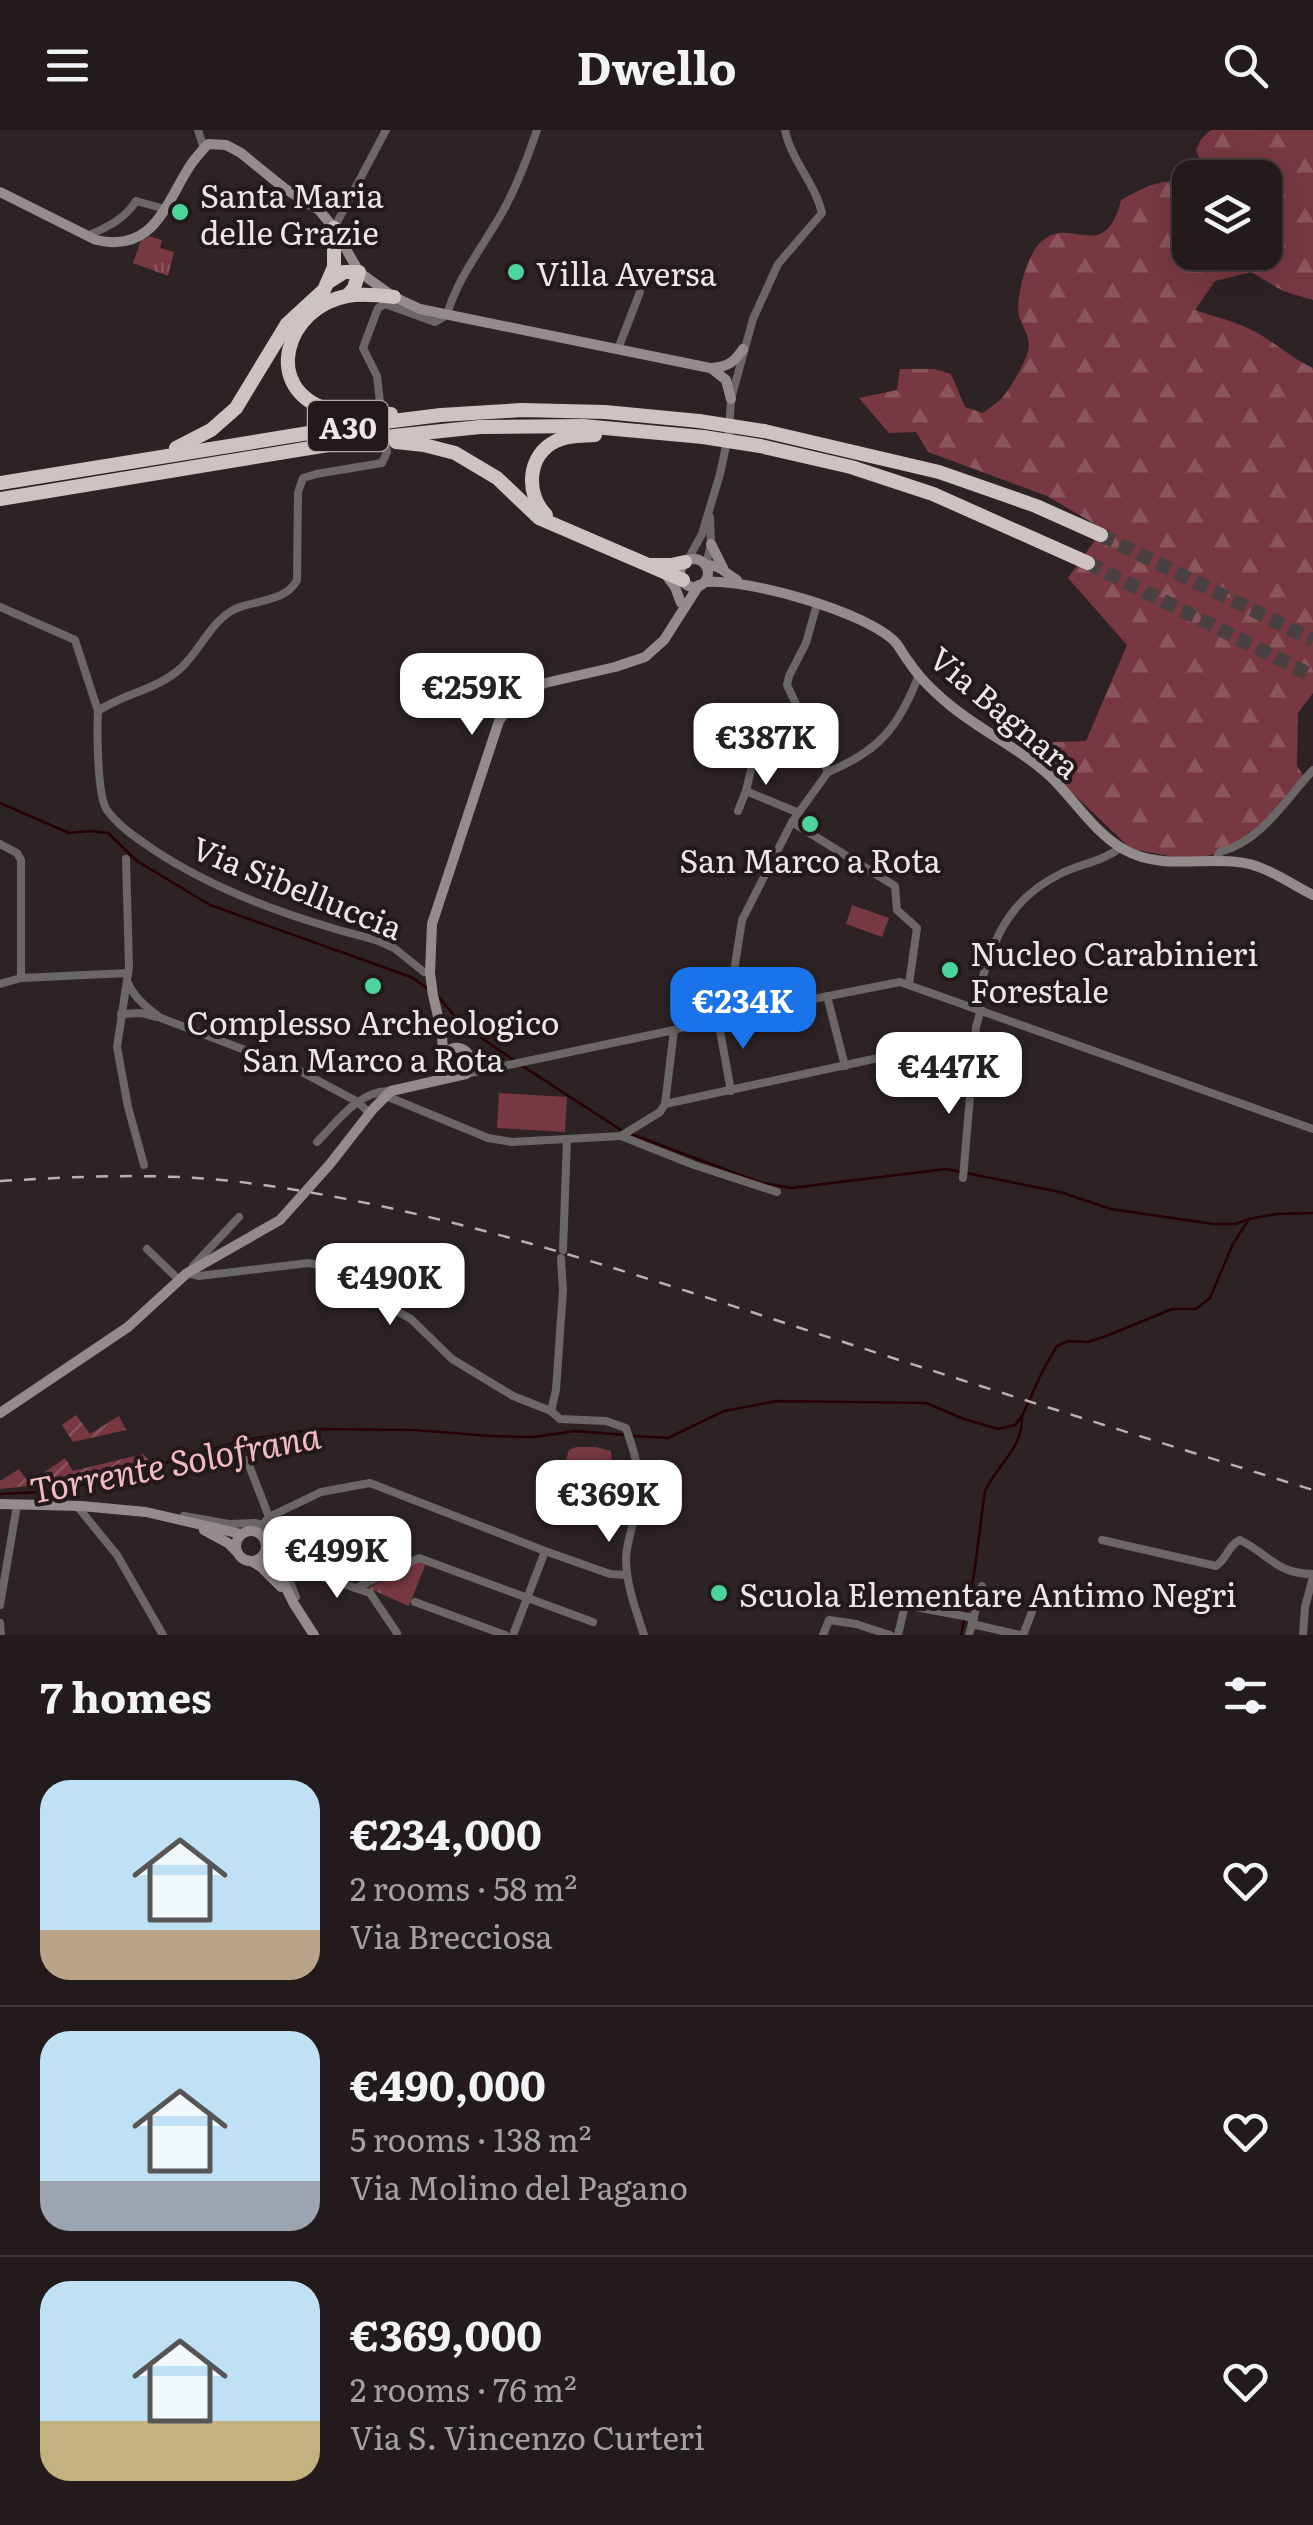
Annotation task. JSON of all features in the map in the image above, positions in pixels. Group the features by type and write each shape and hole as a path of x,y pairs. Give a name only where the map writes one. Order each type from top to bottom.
{"highway":[{"path":"162,455 211,430 236,408 287,324 318,298 330,280 336,252 334,228"},
{"path":"330,280 344,272 359,272 348,296"},
{"path":"394,297 348,296 317,308 292,336 287,365 298,389 317,405 340,412 440,415"},
{"name":"A30","path":"0,482 440,415 522,410 605,412 699,421 762,438 933,494 1088,563"},
{"name":"A30","path":"0,500 365,439 480,427 583,426 762,438 939,472 1036,506 1102,535"},
{"path":"557,526 538,507 532,494 533,468 542,450 557,440 574,436 646,432"},
{"path":"365,439 424,445 455,453 496,478 539,518 683,580"},
{"path":"649,565 686,562"}],"main road":[{"path":"0,192 87,236 111,243 138,238 165,209 190,165 208,144 226,145 242,152 284,188 319,210 359,272 394,297 420,309 710,368 724,368 744,349"},
{"path":"710,368 731,378"},
{"path":"724,368 731,378 731,399"},
{"path":"710,544 724,569"},
{"path":"452,1076 444,1070 442,1034 432,995 432,924 498,722 512,702 545,683 645,657 664,640 708,575 706,565 695,559 681,568 679,616"},
{"name":"Via Bagnara","path":"706,565 724,569 742,583"},
{"path":"665,574 681,602"},
{"path":"683,580 690,586 702,584"},
{"name":"Via Bagnara","path":"702,584 742,583 856,617 882,632 952,707 1054,780 1120,848"},
{"path":"1120,848 1152,860 1254,865 1313,895"},
{"path":"442,1034 455,1048"},
{"path":"0,1413 128,1327 183,1276 280,1220 389,1093 466,1074 471,1062 464,1050 450,1049 432,1081"},
{"path":"0,1504 146,1512 242,1534 259,1534 270,1546 296,1607"},
{"path":"190,1523 228,1543 241,1558 262,1567 314,1635"},
{"path":"236,1552 236,1542 242,1534"},
{"path":"251,1561 261,1557 270,1546"}],"street":[{"path":"198,130 204,149"},
{"path":"334,228 386,130"},
{"path":"381,411 377,376 363,348 378,308 385,304 434,322 447,315 464,271 518,182 537,130"},
{"path":"731,378 778,264 822,213 818,196 789,145 785,130"},
{"path":"87,236 128,213 136,201 165,209"},
{"path":"618,349 640,292"},
{"path":"686,562 711,508 726,449 731,399"},
{"path":"98,711 164,681 237,608 293,588 297,580 298,492 303,478 382,463 386,446"},
{"path":"706,565 711,508"},
{"path":"816,604 806,643 786,685 828,772"},
{"name":"Via Sibelluccia","path":"0,606 75,640 98,711 103,802 106,810 140,840 220,886 304,919 381,942 430,973"},
{"path":"731,1092 722,1018 742,920 792,822 828,772 856,758 888,734 907,706 919,675"},
{"path":"738,811 755,753"},
{"path":"1215,861 1220,852 1234,848 1269,822 1313,770"},
{"path":"746,791 799,814"},
{"path":"792,822 893,883 897,910 917,928 909,984"},
{"path":"0,844 17,852 21,860 21,978"},
{"path":"964,1178 977,1008 990,950 1019,903 1040,884 1120,848"},
{"path":"126,859 130,988 161,1018"},
{"path":"0,984 21,978 128,976"},
{"path":"128,976 117,1036 118,1061 144,1165"},
{"path":"466,1074 893,982 909,984 1313,1130"},
{"path":"828,996 845,1066"},
{"path":"122,1014 161,1018 300,1071 358,1102 369,1113"},
{"path":"317,1142 358,1102 379,1091 488,1138 512,1142 623,1135 660,1112 665,1104 674,1030"},
{"path":"665,1104 892,1055 971,1079"},
{"path":"471,1062 484,1070"},
{"path":"623,1135 694,1165 777,1192"},
{"path":"550,1412 556,1390 563,1290 567,1140"},
{"path":"183,1276 239,1217"},
{"path":"147,1249 183,1276 308,1263 332,1266 358,1289 411,1318 452,1359 514,1396 560,1419 619,1424 628,1432 639,1470 641,1490 626,1557 627,1575 644,1635"},
{"path":"207,1262 216,1273"},
{"path":"247,1460 263,1521 269,1530 270,1546 295,1596 296,1607"},
{"path":"242,1534 322,1492 370,1483 545,1551 610,1574 627,1575"},
{"path":"0,1605 18,1506"},
{"path":"77,1506 117,1555 163,1635"},
{"path":"166,1516 229,1524 263,1521"},
{"path":"334,1580 349,1540 361,1532 385,1540"},
{"path":"1102,1540 1216,1566 1233,1543 1240,1540 1271,1562 1296,1574 1313,1576 1303,1635"},
{"path":"514,1635 544,1554"},
{"path":"356,1588 419,1558 594,1622"},
{"path":"280,1563 370,1593 398,1633"},
{"path":"969,1635 969,1619 982,1586"},
{"path":"898,1635 905,1606 1022,1635 1036,1599"},
{"path":"415,1602 505,1635"},
{"path":"823,1635 829,1620 890,1635"},
{"path":"0,1622 1,1635"}],"green space":[{"path":"1211,130 1313,130 1313,300 1283,291 1251,272 1215,281 1195,310 1248,328 1313,368 1313,693 1298,713 1297,766 1305,778 1269,822 1235,848 1203,857 1175,857 1131,849 1036,758 1041,747 1054,742 1086,741 1127,645 1068,578 1103,529 1047,496 928,452 916,432 889,433 859,398 897,390 900,369 934,369 951,374 965,407 983,413 1005,395 1028,350 1028,338 1019,316 1020,289 1039,244 1050,235 1095,235 1105,231 1121,200 1154,184 1172,182 1172,270 1282,270 1282,160 1200,160 1196,150"},
{"path":"149,236 162,240 160,248 174,252 168,276 133,263 141,241"},
{"path":"852,905 889,918 882,937 846,924"},
{"path":"499,1093 567,1097 565,1132 497,1128"},
{"path":"76,1415 90,1434 119,1416 126,1430 73,1442 62,1425"},
{"path":"576,1447 611,1451 612,1471 566,1460 569,1450"},
{"path":"143,1454 151,1463 76,1481 0,1489 0,1481 19,1469 29,1483 65,1458 73,1471"},
{"path":"419,1561 426,1563 409,1606 368,1588"}],"waterway":[{"path":"0,803 69,833 108,833 137,861 210,905 411,977 427,988"},
{"path":"438,996 461,1024 515,1061"},
{"path":"521,1065 624,1132"},
{"path":"631,1134 759,1182 791,1188 946,1169 1060,1192 1111,1209 1213,1224 1246,1220"},
{"name":"Torrente Solofrana","path":"633,1436 668,1438 724,1411 777,1401 926,1403 998,1429 1015,1425 1057,1346 1068,1341 1088,1342 1172,1309 1196,1309 1210,1298 1233,1244 1249,1219 1313,1213"},
{"path":"961,1635 985,1491 1014,1447 1022,1416"},
{"name":"Torrente Solofrana","path":"0,1494 40,1492 110,1479 244,1440 317,1429 534,1437 575,1431 625,1435"}],"tunnel":[{"path":"1101,535 1313,640"},
{"path":"1088,563 1313,676"}],"railway":[{"path":"0,1181 193,1178 256,1184 403,1211 547,1248 1313,1490"}],"place":[{"name":"Santa Maria delle Grazie","path":"180,212"},
{"name":"Villa Aversa","path":"516,272"},
{"name":"San Marco a Rota","path":"810,824"},
{"name":"Nucleo Carabinieri Forestale","path":"950,970"},
{"name":"Complesso Archeologico San Marco a Rota","path":"373,986"},
{"name":"Scuola Elementare Antimo Negri","path":"719,1593"}]}
